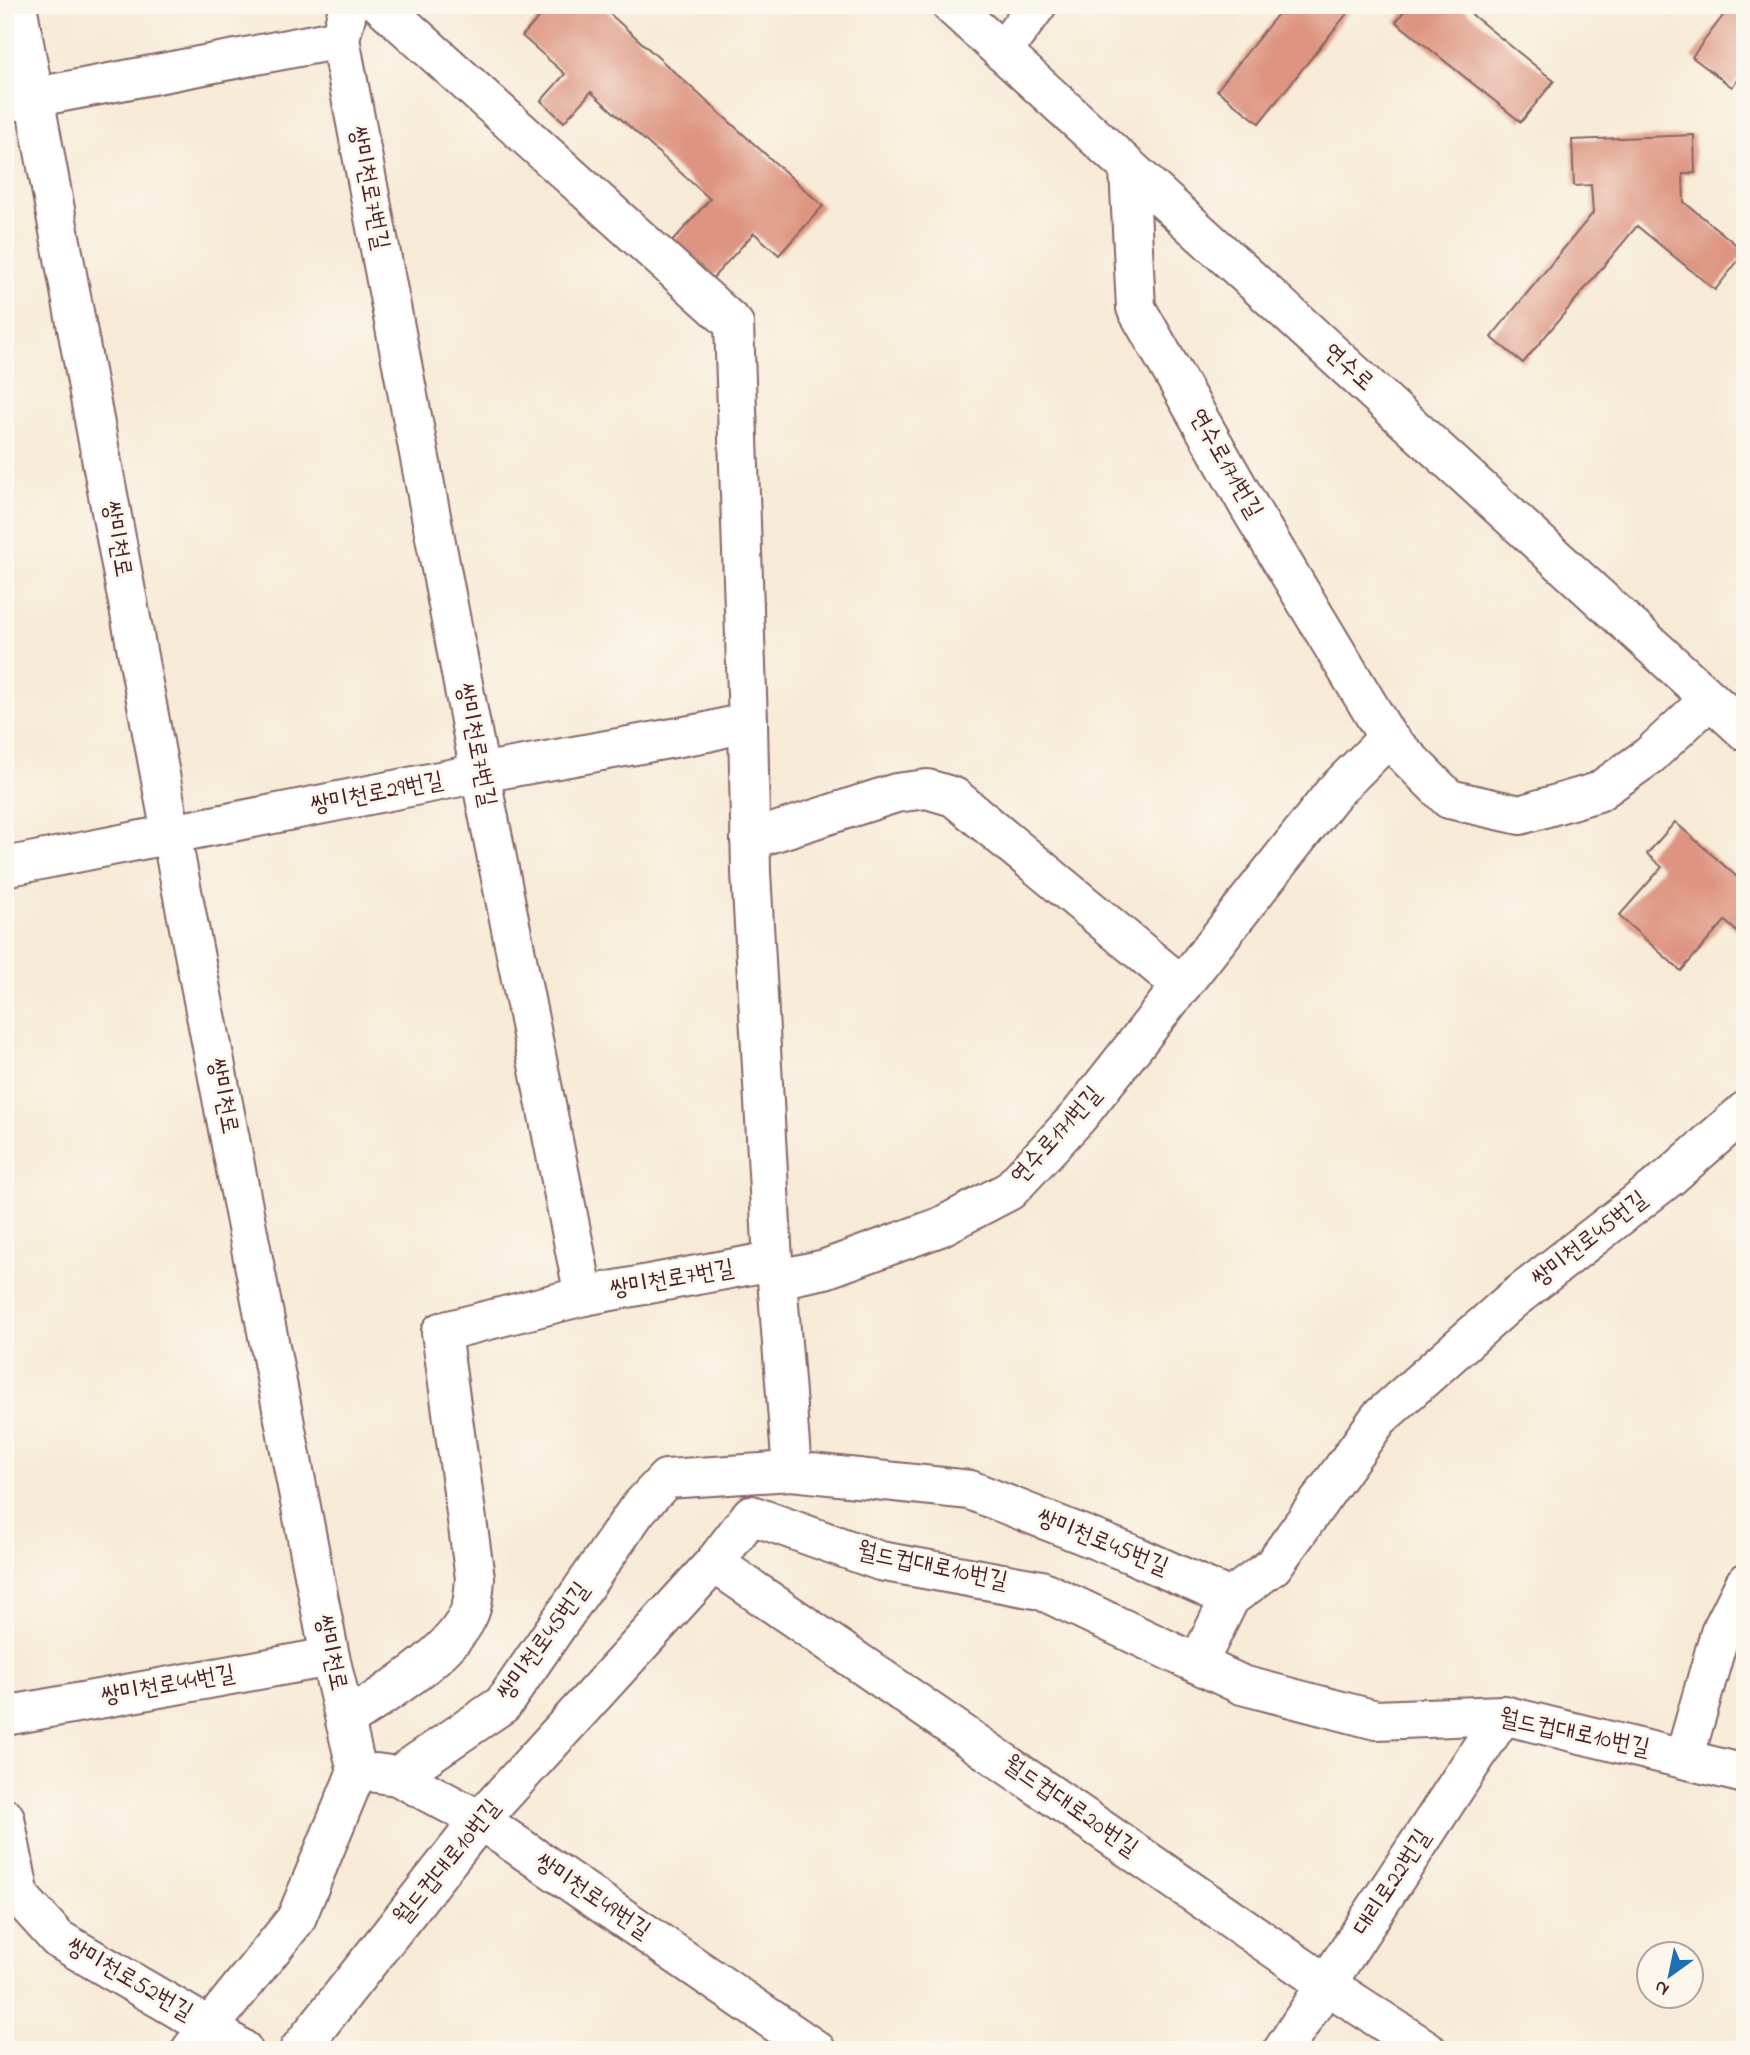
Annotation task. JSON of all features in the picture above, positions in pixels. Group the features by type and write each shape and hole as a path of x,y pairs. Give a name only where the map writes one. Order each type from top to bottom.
{"street":[{"name":"쌍미천로","path":"17,5 20,100 171,834 330,1657 357,1771"},
{"path":"381,5 734,324 750,840 775,1270 792,1471"},
{"name":"연수로","path":"951,5 1745,731"},
{"path":"1003,52 1037,5"},
{"path":"20,100 344,22"},
{"name":"쌍미천로7번길","path":"344,22 480,773 584,1296 775,1270"},
{"name":"연수로171번길","path":"1129,169 1136,308 1251,510 1388,738 1449,799 1520,815 1598,792 1649,757 1710,699"},
{"name":"쌍미천로29번길","path":"5,867 748,722"},
{"name":"연수로171번길","path":"775,1270 825,1269 940,1227 1009,1191 1078,1118 1334,792 1388,738"},
{"path":"750,840 896,793 927,789 954,797 1181,985"},
{"name":"쌍미천로45번길","path":"397,1776 503,1704 637,1510 666,1479 792,1471 970,1490 1129,1553 1230,1598 1273,1566 1379,1418 1511,1301 1670,1177 1745,1111"},
{"path":"345,1721 434,1658 471,1610 475,1578 441,1332 584,1296"},
{"name":"월드컵대로10번길","path":"299,2050 480,1821 714,1563 751,1515 880,1561 1041,1590 1242,1685 1376,1720 1503,1715 1745,1774"},
{"name":"월드컵대로20번길","path":"714,1563 1326,1984 1427,2050"},
{"path":"1684,1759 1720,1633 1745,1583"},
{"path":"1198,1663 1230,1598"},
{"name":"쌍미천로44번길","path":"5,1716 330,1657"},
{"name":"대리로22번길","path":"1283,2050 1503,1715"},
{"path":"200,2038 296,1919 357,1771"},
{"name":"쌍미천로49번길","path":"357,1771 397,1776 480,1821 816,2050"},
{"name":"쌍미천로52번길","path":"5,1818 20,1897 58,1939 200,2038 243,2050"}],"building":[{"path":"550,5 600,5 823,206 779,255 754,233 710,281 670,244 710,199 591,92 564,122 541,101 565,74 522,36"},
{"path":"1285,5 1354,5 1259,123 1217,90"},
{"path":"1409,5 1460,5 1554,81 1521,122 1396,22"},
{"path":"1731,5 1745,5 1745,69 1732,87 1692,57"},
{"path":"1694,135 1695,173 1683,174 1684,202 1745,252 1715,290 1637,226 1523,363 1491,337 1593,213 1591,185 1574,186 1572,140"},
{"path":"1675,822 1745,884 1745,939 1725,921 1681,971 1619,916 1662,867 1647,854"}]}
